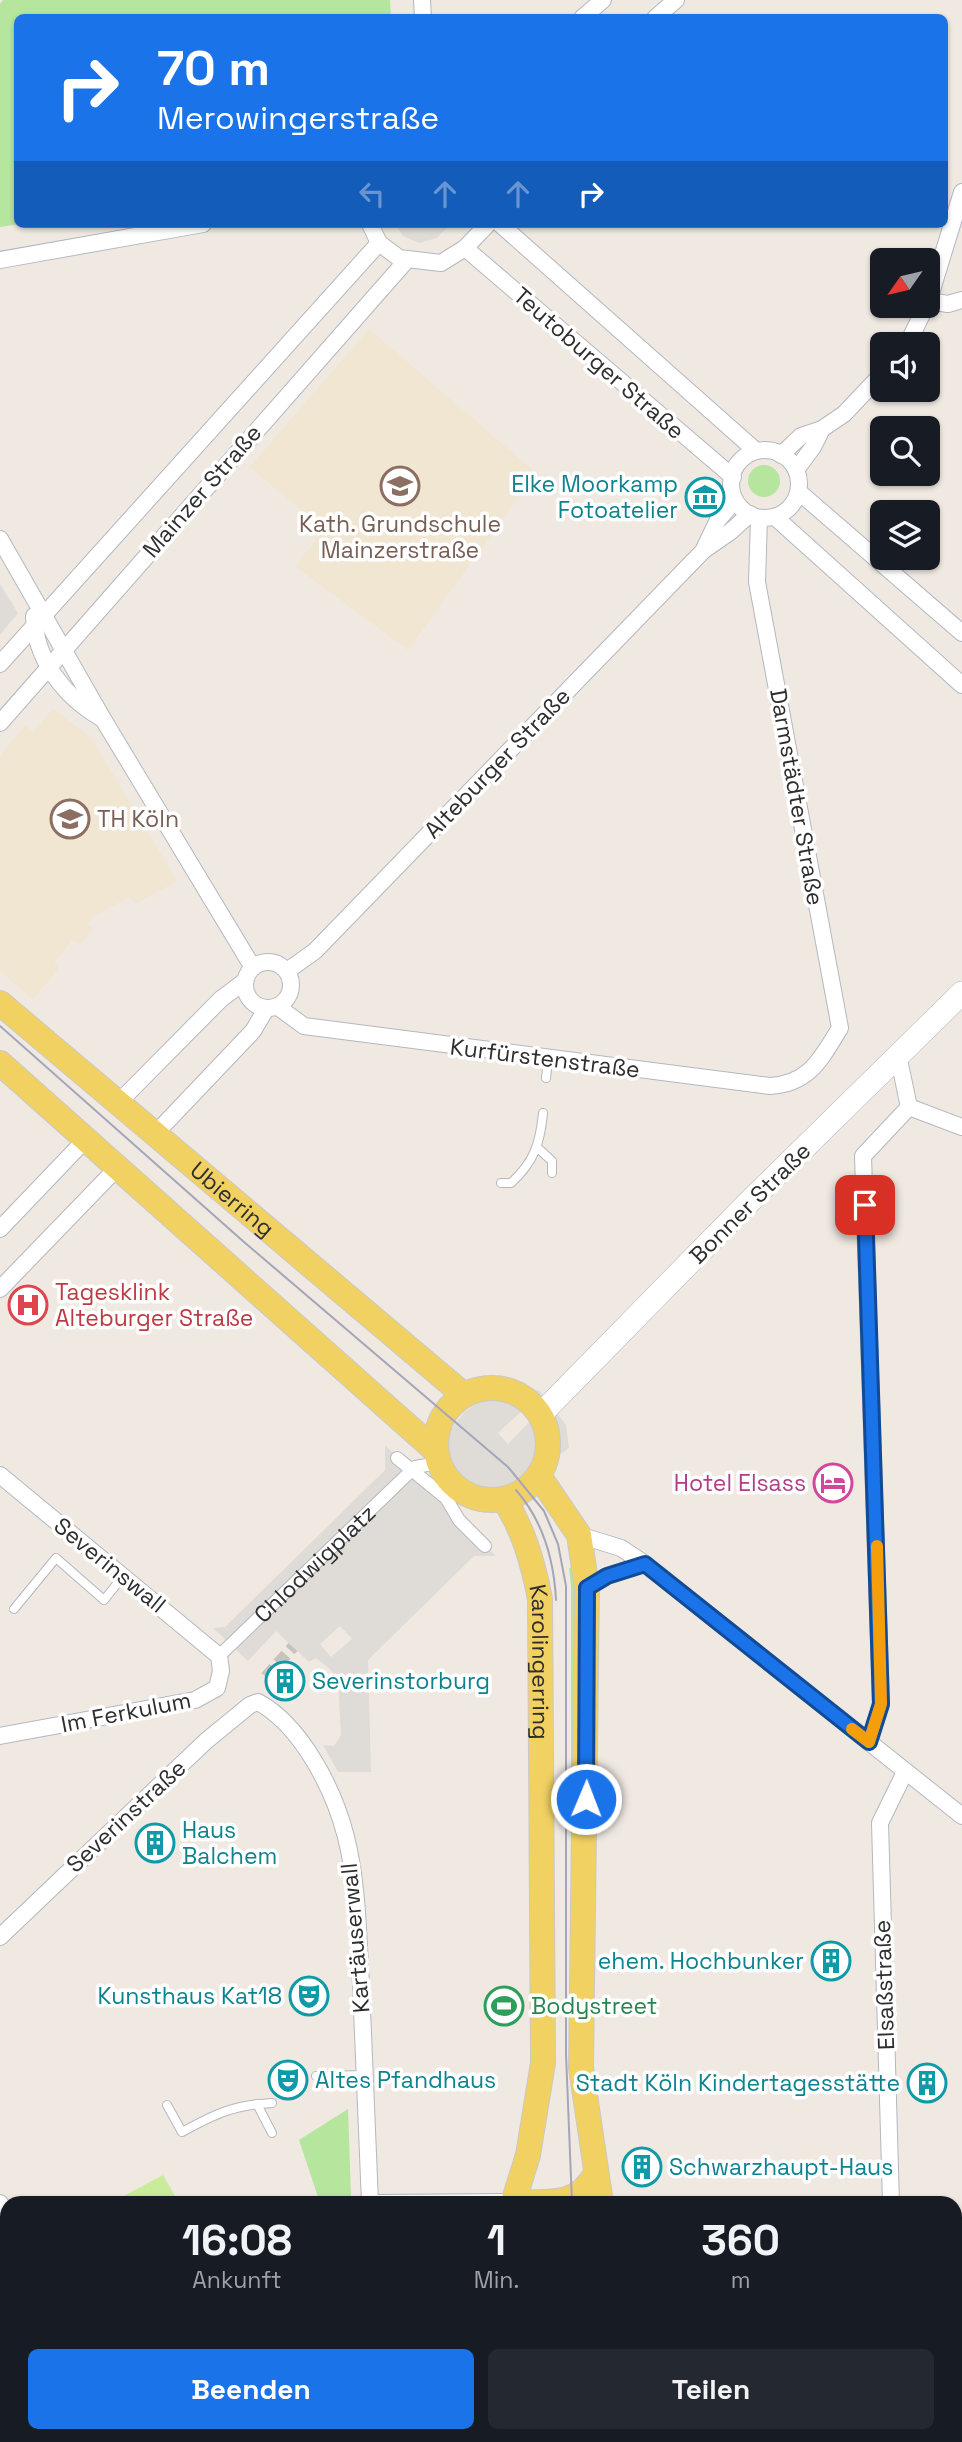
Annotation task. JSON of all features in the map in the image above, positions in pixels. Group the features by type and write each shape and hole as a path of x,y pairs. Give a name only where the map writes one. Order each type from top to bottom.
{"main road":[{"name":"Bonner Straße","path":"540,1415 962,993"},
{"name":"Ubierring","path":"0,1003 464,1395"},
{"path":"0,1063 87,1138 437,1457 458,1489 472,1497 504,1499 527,1488 539,1476 547,1457 548,1441 540,1415 525,1399 506,1390 485,1388 464,1395 454,1403 440,1422 437,1457"},
{"name":"Karolingerring","path":"539,1476 579,1535 587,1588 580,2068 600,2196"},
{"name":"Karolingerring","path":"504,1499 518,1522 531,1557 540,1599 543,2063 526,2165 515,2196"},
{"path":"576,2196 596,2173"}],"street":[{"path":"587,14 603,0"},
{"path":"660,14 676,0"},
{"path":"948,224 955,197"},
{"path":"0,260 180,228"},
{"path":"372,228 379,243 406,261 441,264 465,248 484,228"},
{"name":"Teutoburger Straße","path":"505,228 755,450"},
{"path":"940,254 947,228"},
{"name":"Mainzer Straße","path":"0,664 379,243"},
{"name":"Teutoburger Straße","path":"465,248 733,477"},
{"name":"Mainzer Straße","path":"0,723 406,261"},
{"path":"940,304 962,300"},
{"path":"781,454 801,436 821,429 844,414 870,387"},
{"path":"796,470 813,447 821,429"},
{"path":"962,633 799,492 796,470 781,454 771,449 755,450 740,460 733,477 735,500 761,516 962,685"},
{"name":"Alteburger Straße","path":"287,971 314,951 704,550 761,516 786,512 799,492"},
{"name":"Alteburger Straße","path":"704,550 718,520 735,500"},
{"name":"Darmstädter Straße","path":"761,516 757,582 840,1028 813,1068"},
{"path":"0,539 33,598 49,666 62,688 78,704 103,719"},
{"path":"38,619 63,649 253,966"},
{"path":"119,1102 222,999 245,981 253,966 271,962 287,971 292,986 290,995 272,1008 155,1134"},
{"path":"245,981 250,1001 272,1008"},
{"name":"Kurfürstenstraße","path":"272,1008 304,1026 548,1060 770,1086 790,1085 813,1068"},
{"path":"898,1055 909,1107"},
{"path":"909,1107 962,1127"},
{"path":"869,1742 881,1704 882,1581 863,1156 909,1107"},
{"path":"0,1229 87,1138"},
{"path":"0,1289 118,1167"},
{"name":"Chlodwigplatz","path":"219,1656 411,1471 437,1457"},
{"path":"397,1458 446,1498 459,1520 485,1546"},
{"name":"Severinswall","path":"0,1475 219,1656"},
{"path":"435,1508 446,1498"},
{"path":"579,1535 621,1548 645,1564 962,1816"},
{"path":"587,1588 607,1576 645,1564"},
{"name":"Im Ferkulum","path":"0,1736 195,1700 217,1688 222,1671 219,1656"},
{"name":"Severinstraße","path":"0,1937 206,1741 250,1704 258,1702"},
{"name":"Kartäuserwall","path":"258,1702 287,1726 313,1762 330,1795 346,1837 356,1901 372,2196"},
{"name":"Elsaßstraße","path":"891,2196 880,1823 905,1772"}],"lane":[{"path":"546,1078 548,1060"},
{"path":"501,1183 511,1183 534,1158 541,1140 543,1113"},
{"path":"540,1150 552,1161 552,1173"},
{"path":"14,1609 56,1558 104,1600 124,1576"},
{"path":"316,2076 365,2075"},
{"path":"167,2105 182,2132 224,2110 272,2103"},
{"path":"257,2104 272,2133"}],"shaded area":[{"path":"398,228 446,228 437,238 419,243 403,236"},
{"name":"Kath. Grundschule Mainzerstraße","path":"369,329 536,473 408,650 295,566 324,530 250,467"},
{"path":"0,584 18,613 0,635"},
{"name":"TH Köln","path":"53,709 91,738 177,881 135,904 130,896 95,916 87,924 93,928 80,944 73,939 54,962 59,968 33,999 0,971 0,756 25,726 33,732"},
{"path":"508,1383 540,1391 566,1425 569,1448 484,1510 476,1509 430,1472 444,1439 464,1412","holes":["526,1407 534,1417 508,1444 498,1433"]},
{"path":"385,1445 496,1556 474,1556 368,1660 371,1772 338,1772 323,1745 334,1746 341,1735 338,1682 330,1669 316,1658 309,1662 276,1631 248,1661 213,1628 225,1627 385,1470","holes":["340,1626 352,1639 331,1657 320,1644"]}],"green space":[{"path":"3,0 390,0 391,14 14,14 14,225 0,227 0,4"},
{"path":"764,465 776,469 780,481 776,493 764,497 752,493 748,481 752,469"},
{"path":"569,1568 578,1568 571,1893 571,1586"},
{"path":"348,2109 351,2196 318,2196 299,2140"},
{"path":"163,2175 175,2196 124,2196"}],"tunnel":[{"path":"266,1677 293,1647"}],"tram line":[{"path":"0,1026 244,1242 508,1467 544,1511 558,1544 566,1586 566,2054 572,2196"},
{"path":"516,1490 540,1528 550,1556 556,1600"}],"slow traffic":[{"path":"852,1729 869,1742 881,1704 877,1546"}],"place":[{"name":"Kath. Grundschule Mainzerstraße","path":"400,486"},
{"name":"Elke Moorkamp Fotoatelier","path":"705,497"},
{"name":"TH Köln","path":"70,819"},
{"name":"Tagesklink Alteburger Straße","path":"28,1305"},
{"name":"Hotel Elsass","path":"833,1483"},
{"name":"Severinstorburg","path":"285,1681"},
{"name":"Haus Balchem","path":"155,1843"},
{"name":"ehem. Hochbunker","path":"831,1961"},
{"name":"Kunsthaus Kat18","path":"309,1996"},
{"name":"Bodystreet","path":"504,2006"},
{"name":"Altes Pfandhaus","path":"288,2080"},
{"name":"Stadt Köln Kindertagesstätte","path":"927,2083"},
{"name":"Schwarzhaupt-Haus","path":"642,2167"}],"route":[{"path":"586,1799 587,1588 607,1576 645,1564 869,1742 881,1704 865,1205"}]}
